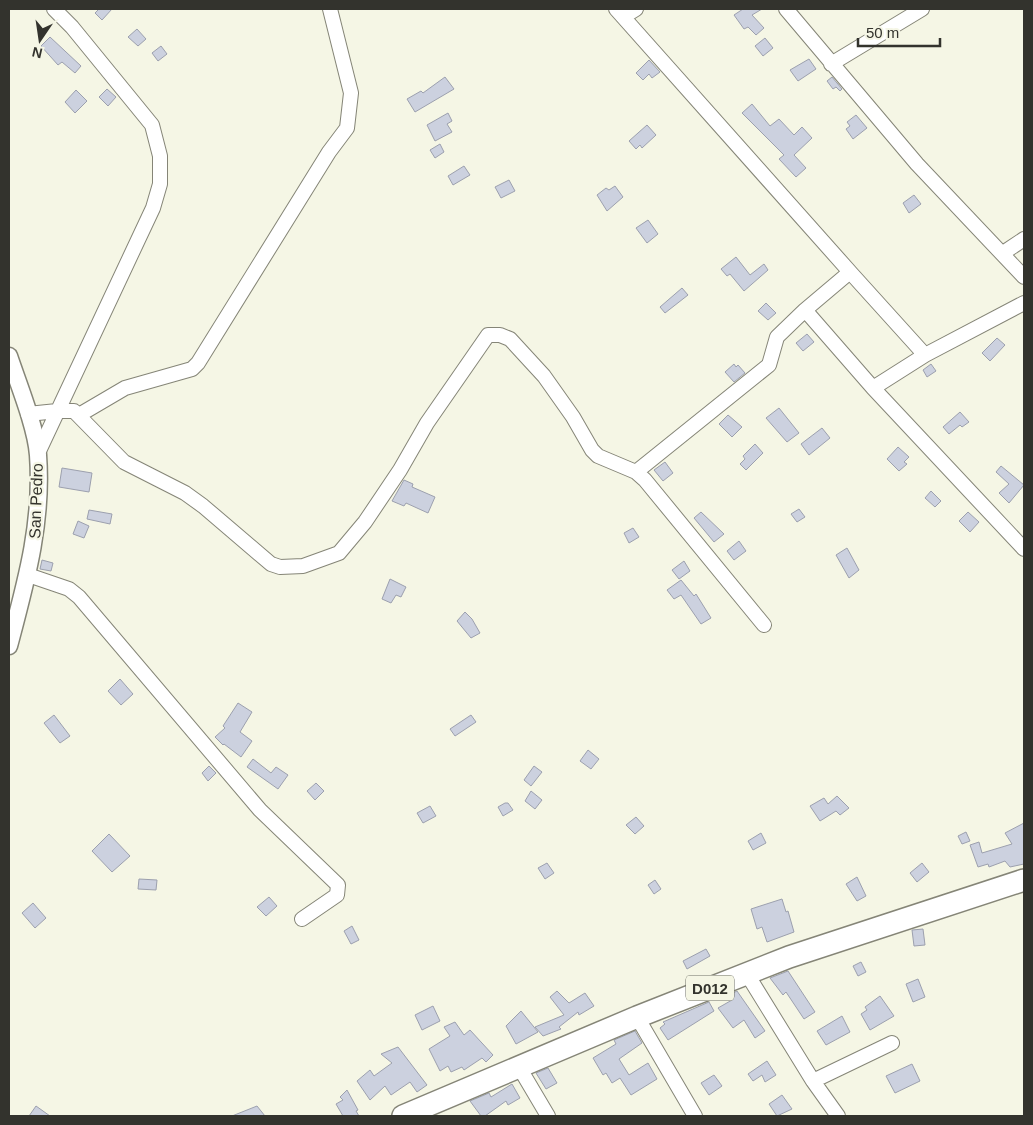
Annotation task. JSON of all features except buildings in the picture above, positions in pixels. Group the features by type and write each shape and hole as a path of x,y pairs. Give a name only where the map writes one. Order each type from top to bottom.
{"main road":[{"name":"D012","path":"404,1116 637,1017 789,957 1024,880"}],"street":[{"path":"38,453 153,208 160,184 160,156 152,125 72,27 54,9"},
{"path":"79,415 125,388 192,368 198,362 329,152 347,128 351,94 330,9"},
{"path":"636,9 619,13 925,355"},
{"path":"786,9 916,164 1024,277"},
{"path":"831,64 922,9"},
{"path":"1003,253 1024,239"},
{"path":"636,472 769,365 777,337 805,310 850,272"},
{"path":"874,388 925,355 1024,303"},
{"path":"805,310 874,388 1024,549"},
{"path":"28,414 57,410 74,411 124,462 185,493 271,564 280,567 303,566 340,553 365,522 400,470 427,423 488,335 500,335 510,339 544,376 573,417 592,450 598,456 636,472 645,480 764,625"},
{"name":"San Pedro","path":"9,356 28,414 38,453 36,541 9,646"},
{"path":"28,575 70,590 79,597 260,810 338,885 338,895 302,919"},
{"path":"746,974 813,1081 838,1116"},
{"path":"637,1017 695,1116"},
{"path":"813,1081 892,1043"},
{"path":"519,1068 548,1116"}]}
